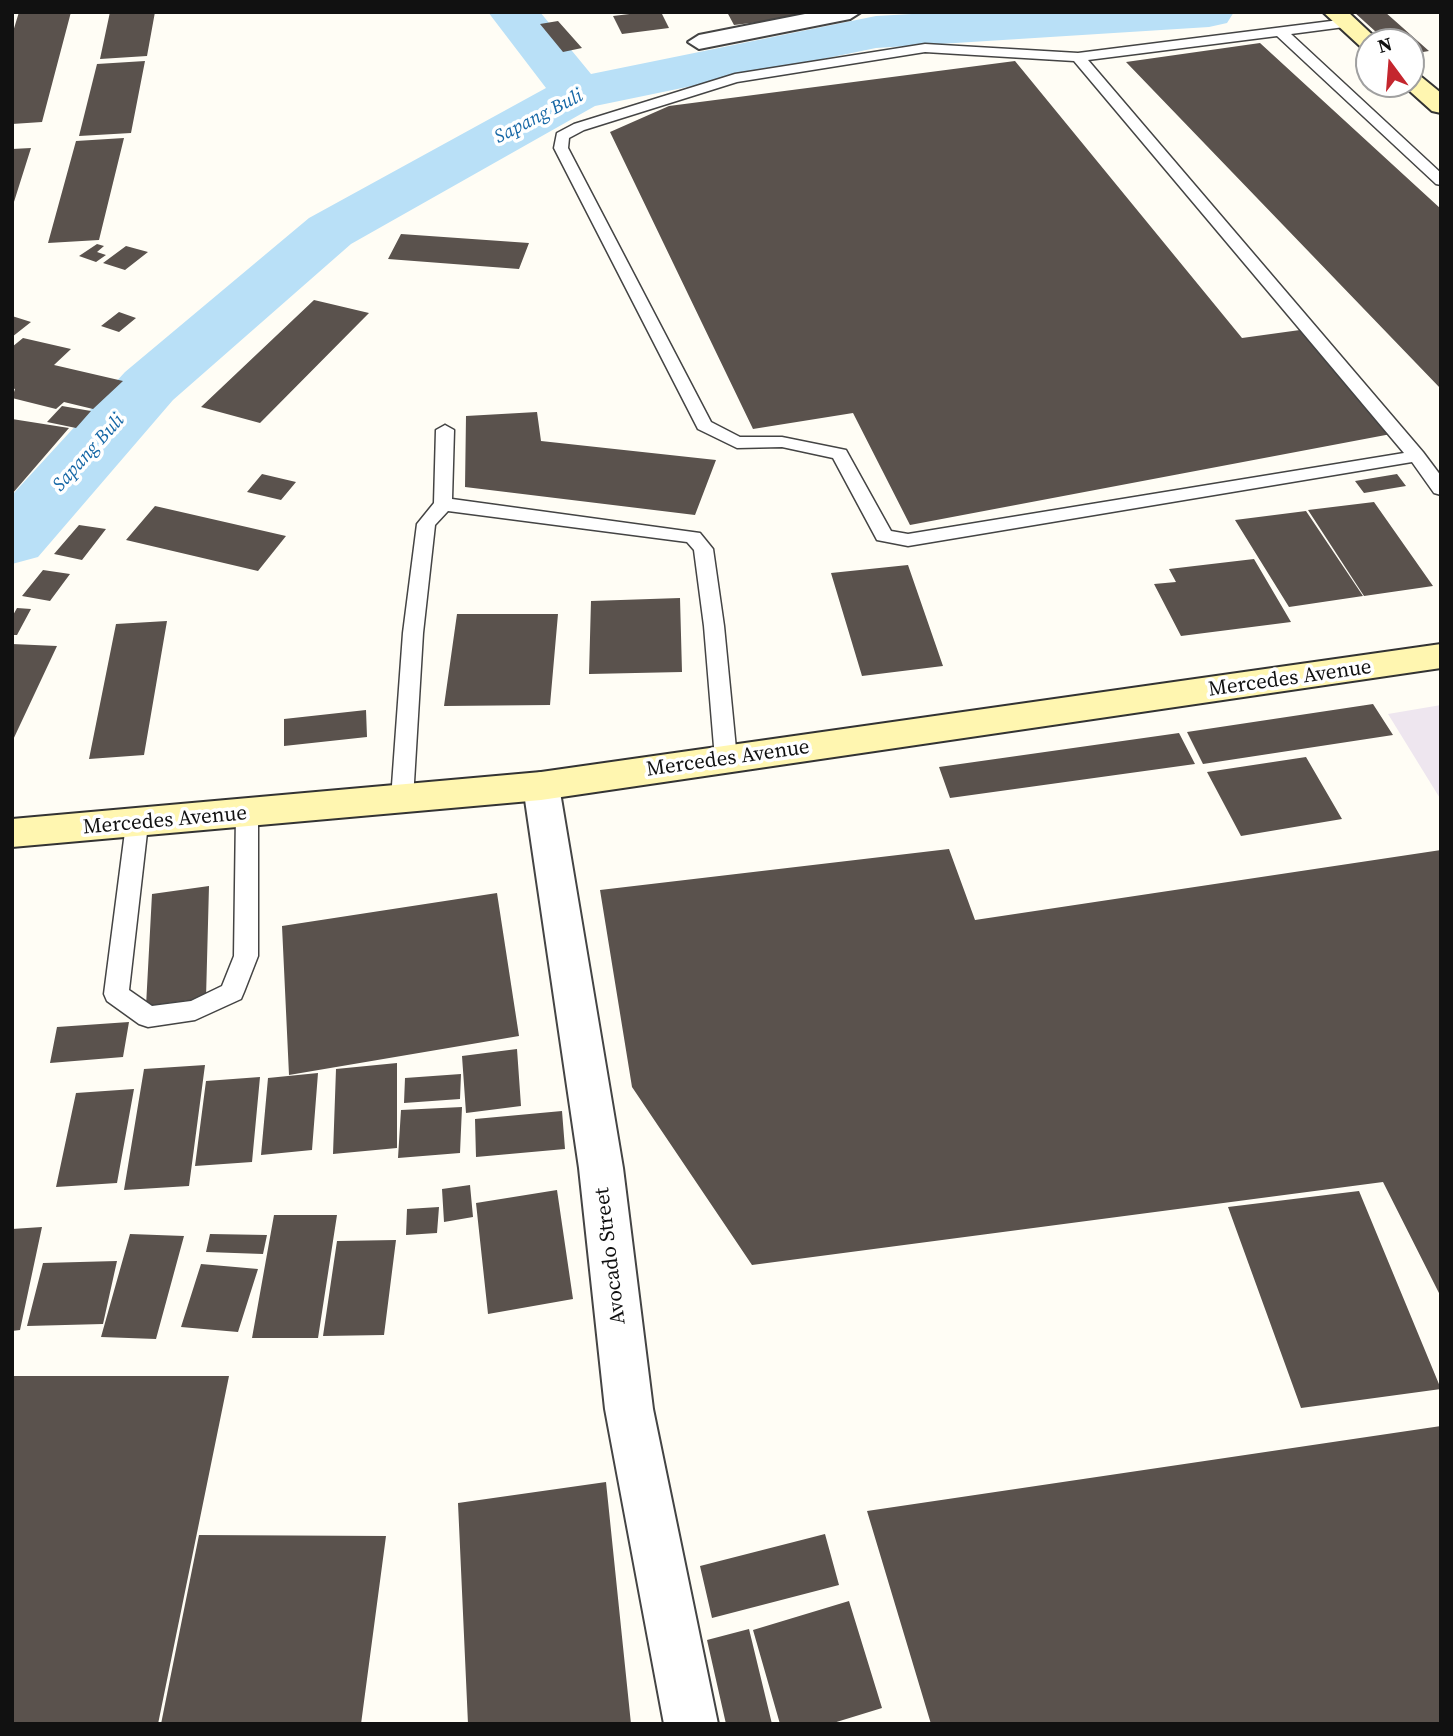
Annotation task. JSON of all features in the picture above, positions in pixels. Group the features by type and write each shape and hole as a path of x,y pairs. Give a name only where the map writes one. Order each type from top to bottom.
{"main road":[{"path":"1340,17 1355,30"},
{"path":"1425,92 1441,106"},
{"name":"Mercedes Avenue","path":"12,833 541,786 1441,656"}],"street":[{"path":"699,41 850,12"},
{"name":"Avocado Street","path":"541,786 601,1168 629,1409 691,1724"}],"lane":[{"path":"1340,17 1281,32 1078,57 925,48 735,78 579,128 562,136 561,148 704,425 737,443 782,442 840,454 884,536 908,540 1417,456"},
{"path":"1281,32 1441,181"},
{"path":"1078,57 1417,456 1441,489"},
{"path":"402,799 413,633 426,524 443,504 445,430"},
{"path":"443,504 693,537 703,549 705,562 714,626 726,759"},
{"path":"137,824 116,994 148,1017 195,1010 232,992 246,956 247,814"}],"shaded area":[{"path":"1441,705 1441,800 1388,714"}],"building":[{"path":"19,12 71,12 42,122 12,124 12,35"},
{"path":"110,12 155,12 147,56 100,59"},
{"path":"661,12 669,28 622,34 613,16"},
{"path":"727,12 799,12 802,17 734,25"},
{"path":"1354,12 1385,12 1403,28 1372,28"},
{"path":"558,21 582,48 563,52 540,24"},
{"path":"1260,43 1441,209 1441,389 1126,62"},
{"path":"145,61 131,133 79,136 97,64"},
{"path":"1015,61 1242,338 1300,330 1391,434 910,525 853,413 753,429 610,132 669,106"},
{"path":"124,138 99,240 48,243 76,141"},
{"path":"31,148 13,205 12,205 12,149"},
{"path":"401,234 529,243 519,269 388,259"},
{"path":"97,244 104,246 97,252 106,255 96,262 79,256"},
{"path":"126,246 148,252 125,270 103,263"},
{"path":"314,300 369,313 260,423 201,407"},
{"path":"119,312 136,318 119,332 101,326"},
{"path":"12,316 31,322 12,337"},
{"path":"23,338 71,349 54,365 123,381 93,409 64,402 56,409 12,398 15,389 12,388 12,347"},
{"path":"62,406 91,411 76,428 47,422"},
{"path":"537,412 541,441 716,460 695,515 465,487 466,416"},
{"path":"12,419 69,428 12,494"},
{"path":"262,474 296,482 281,500 247,492"},
{"path":"1397,474 1406,486 1364,493 1355,481"},
{"path":"1374,502 1433,586 1364,596 1308,510"},
{"path":"155,506 286,536 258,571 126,540"},
{"path":"1306,511 1363,596 1289,607 1235,520"},
{"path":"79,525 106,529 82,560 54,554"},
{"path":"1254,559 1291,622 1181,636 1154,584 1176,582 1169,569"},
{"path":"908,565 943,666 862,676 831,573"},
{"path":"43,570 70,574 50,601 22,596"},
{"path":"680,598 682,672 589,674 591,601"},
{"path":"17,608 31,609 17,635 12,635 12,617"},
{"path":"457,614 558,614 550,705 444,706"},
{"path":"167,621 144,755 89,759 116,624"},
{"path":"12,644 57,646 12,742"},
{"path":"1373,704 1393,735 1203,764 1187,732"},
{"path":"366,710 367,737 284,746 284,719"},
{"path":"1179,733 1195,764 950,798 939,767"},
{"path":"1306,757 1342,819 1241,836 1207,772"},
{"path":"949,849 975,920 1441,850 1441,1297 1383,1182 752,1265 632,1087 600,890"},
{"path":"209,886 206,998 146,1006 152,894"},
{"path":"497,893 519,1036 289,1075 282,926"},
{"path":"129,1022 123,1057 50,1063 57,1027"},
{"path":"517,1049 521,1106 466,1113 462,1056"},
{"path":"397,1063 397,1148 333,1154 336,1069"},
{"path":"205,1065 189,1186 124,1190 144,1069"},
{"path":"318,1073 312,1150 261,1155 268,1078"},
{"path":"461,1074 460,1099 404,1103 405,1078"},
{"path":"260,1077 252,1162 195,1166 206,1081"},
{"path":"134,1089 117,1183 56,1187 76,1093"},
{"path":"462,1107 460,1153 398,1158 401,1110"},
{"path":"562,1111 565,1149 476,1157 475,1119"},
{"path":"470,1185 473,1217 444,1222 442,1189"},
{"path":"557,1190 573,1299 488,1314 476,1203"},
{"path":"1359,1191 1441,1389 1301,1408 1228,1207"},
{"path":"439,1207 437,1233 406,1235 407,1209"},
{"path":"274,1215 337,1215 318,1338 252,1338"},
{"path":"42,1227 20,1330 12,1331 12,1229"},
{"path":"130,1234 184,1236 156,1339 101,1337"},
{"path":"210,1234 267,1235 263,1254 206,1252"},
{"path":"396,1240 384,1335 323,1336 337,1241"},
{"path":"117,1261 103,1324 27,1326 43,1263"},
{"path":"201,1264 258,1269 238,1332 181,1327"},
{"path":"12,1376 229,1376 158,1724 12,1724"},
{"path":"1441,1426 1441,1724 931,1724 867,1511"},
{"path":"606,1482 631,1724 468,1724 458,1503"},
{"path":"825,1534 839,1585 712,1618 700,1566"},
{"path":"199,1535 386,1536 361,1724 161,1724"},
{"path":"849,1601 882,1708 830,1724 780,1724 753,1630"},
{"path":"749,1629 772,1724 726,1724 707,1640"}],"waterway":[{"path":"513,12 578,93"},
{"name":"Sapang Buli","path":"578,93 876,32 1209,12"},
{"name":"Sapang Buli","path":"12,540 149,386 330,231 578,93"}]}
